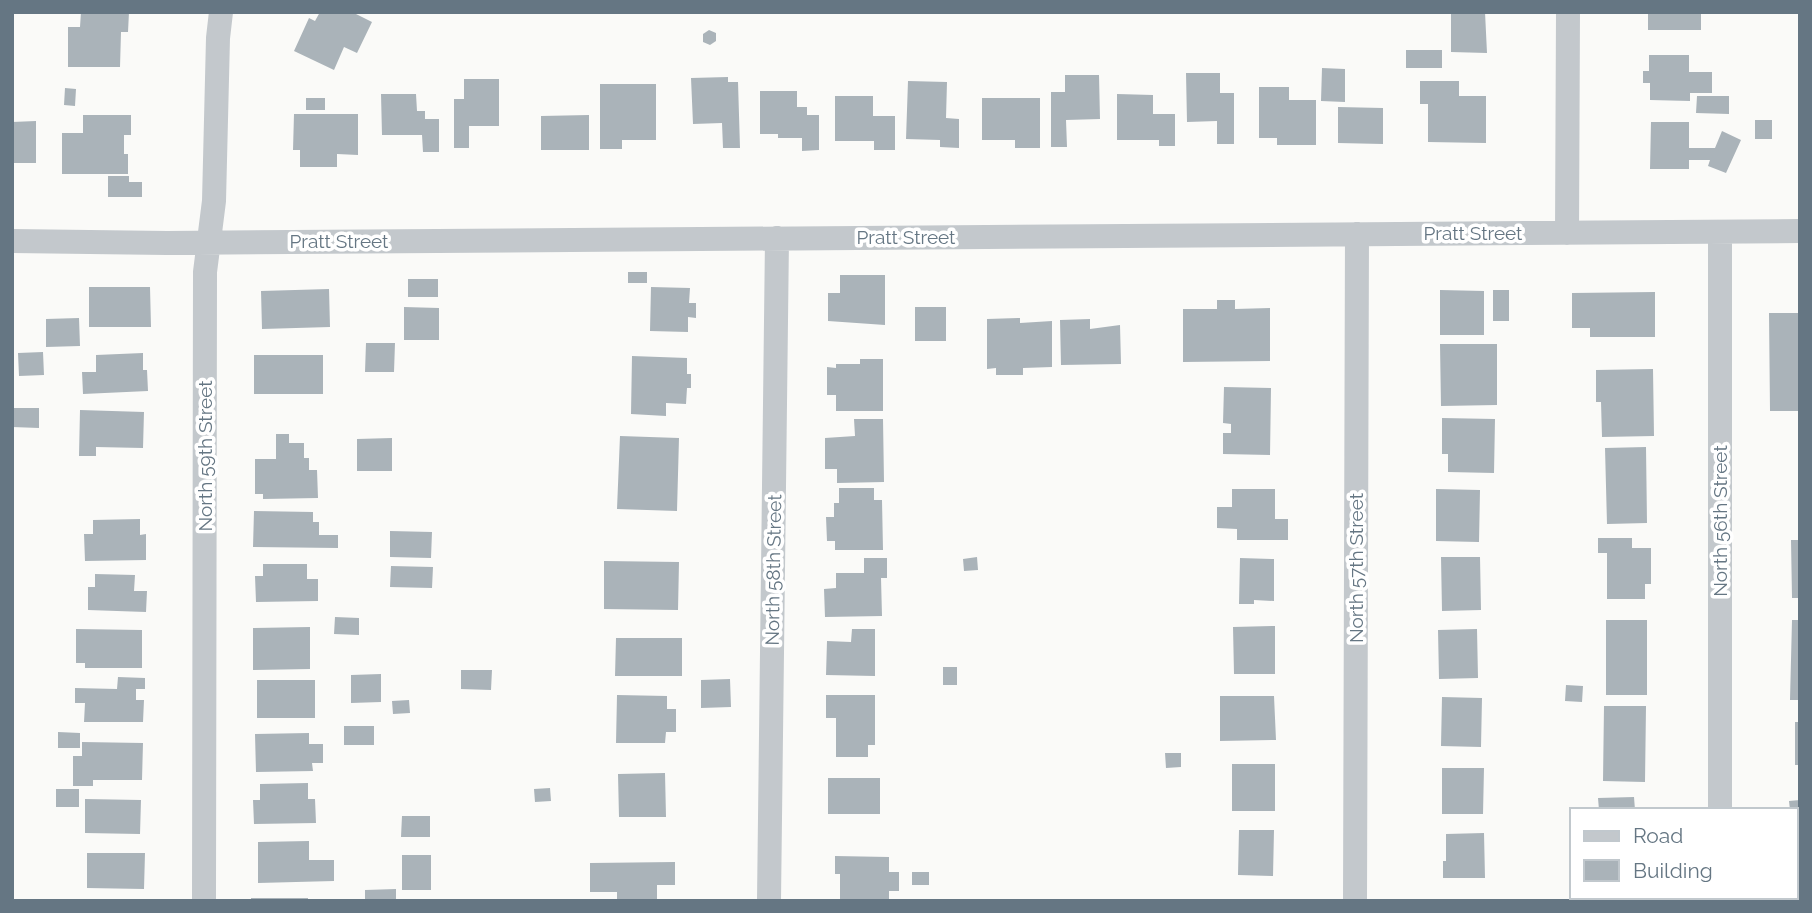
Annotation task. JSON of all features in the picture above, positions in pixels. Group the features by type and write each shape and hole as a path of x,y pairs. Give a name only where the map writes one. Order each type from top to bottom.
{"street":[{"name":"North 59th Street","path":"204,901 205,286 214,201 221,12"},
{"path":"1567,233 1568,12"},
{"name":"Pratt Street","path":"12,241 167,243 1800,231"},
{"name":"North 56th Street","path":"1720,232 1720,808"},
{"name":"North 57th Street","path":"1355,901 1357,234"},
{"name":"North 58th Street","path":"769,901 777,238"}],"building":[{"path":"81,12 129,12 128,32 121,32 120,67 68,67 68,27 80,27"},
{"path":"320,12 352,12 372,22 357,53 344,47 334,70 294,51 309,18 315,21"},
{"path":"1451,12 1485,12 1487,53 1451,52"},
{"path":"1648,12 1701,12 1701,30 1648,30"},
{"path":"709,30 716,33 716,41 710,45 703,42 703,34"},
{"path":"1406,50 1442,50 1442,68 1406,68"},
{"path":"1649,55 1689,55 1689,72 1712,72 1712,93 1690,93 1690,101 1650,100 1650,83 1643,83 1643,71 1649,71"},
{"path":"1322,68 1345,69 1345,102 1321,101"},
{"path":"1186,73 1220,73 1220,93 1234,93 1234,144 1217,144 1217,121 1187,122"},
{"path":"1065,75 1099,75 1100,119 1066,120 1067,147 1051,147 1051,92 1065,92"},
{"path":"728,77 728,82 738,82 740,148 723,148 722,123 693,124 691,78"},
{"path":"464,79 499,79 499,126 469,126 469,148 454,148 454,99 464,99"},
{"path":"908,81 947,82 946,118 959,119 959,148 940,147 940,140 906,139"},
{"path":"1420,81 1459,81 1459,96 1486,96 1486,143 1428,142 1428,104 1420,104"},
{"path":"600,84 656,84 656,140 622,140 622,149 600,149"},
{"path":"1259,87 1289,87 1289,100 1316,100 1316,145 1277,145 1277,138 1259,138"},
{"path":"65,88 76,89 75,106 64,105"},
{"path":"760,91 797,91 797,107 807,107 807,115 819,115 819,150 802,151 802,138 778,138 778,134 760,134"},
{"path":"381,94 416,94 417,111 425,111 425,119 439,119 439,152 423,152 422,135 382,135"},
{"path":"1117,94 1153,95 1153,114 1175,114 1175,146 1159,146 1159,140 1117,140"},
{"path":"835,96 873,96 873,116 895,116 895,150 874,150 874,141 835,141"},
{"path":"1697,96 1729,96 1729,114 1696,113"},
{"path":"306,98 325,98 325,110 306,110"},
{"path":"982,98 1040,98 1040,148 1015,148 1015,140 982,140"},
{"path":"1338,107 1383,108 1383,144 1338,143"},
{"path":"294,114 358,114 358,155 337,154 337,167 300,167 300,150 293,150"},
{"path":"83,115 131,115 131,135 124,135 128,174 62,174 62,133 83,133"},
{"path":"589,115 589,150 541,150 541,116"},
{"path":"1755,120 1772,120 1772,139 1755,139"},
{"path":"36,121 36,163 12,163 12,122"},
{"path":"1651,122 1689,122 1689,148 1715,148 1722,131 1741,140 1726,173 1708,166 1710,160 1689,160 1689,169 1650,169"},
{"path":"108,176 129,176 129,182 142,182 142,197 108,197"},
{"path":"628,272 647,272 647,283 628,283"},
{"path":"840,275 885,275 885,325 828,321 828,293 840,293"},
{"path":"408,279 438,279 438,297 408,297"},
{"path":"89,287 150,287 151,327 89,327"},
{"path":"651,287 690,288 689,303 696,303 696,318 688,317 688,332 650,331"},
{"path":"329,289 330,327 262,329 261,291"},
{"path":"1440,290 1484,291 1484,335 1440,335"},
{"path":"1493,290 1509,290 1509,321 1493,321"},
{"path":"1655,292 1655,337 1590,337 1590,328 1572,328 1572,293"},
{"path":"1217,300 1235,300 1235,309 1270,308 1270,361 1183,362 1183,309 1217,309"},
{"path":"404,307 439,308 439,340 404,340"},
{"path":"915,307 946,307 946,341 915,341"},
{"path":"1769,313 1800,313 1800,411 1770,411"},
{"path":"79,318 80,346 46,347 46,319"},
{"path":"1020,318 1020,323 1052,321 1052,367 1023,368 1023,375 996,375 996,368 987,369 987,319"},
{"path":"1090,319 1090,329 1120,325 1121,364 1061,365 1060,320"},
{"path":"366,343 395,343 394,372 365,372"},
{"path":"1440,344 1497,344 1497,405 1441,406"},
{"path":"43,352 44,375 19,376 18,353"},
{"path":"143,353 143,370 147,370 148,391 83,394 82,372 96,372 96,355"},
{"path":"254,355 323,355 323,394 254,394"},
{"path":"632,356 687,358 687,374 691,374 691,388 687,388 686,404 666,403 666,416 631,414"},
{"path":"860,359 883,359 883,411 836,411 836,395 827,395 827,367 836,368 836,364 860,364"},
{"path":"1653,369 1654,436 1602,437 1601,402 1596,402 1596,370"},
{"path":"1224,387 1271,388 1270,455 1223,454 1223,433 1231,433 1231,424 1223,423"},
{"path":"12,408 39,408 39,428 12,427"},
{"path":"80,410 144,412 143,448 96,447 96,456 79,456"},
{"path":"1442,418 1495,419 1494,473 1448,472 1448,454 1442,454"},
{"path":"854,419 883,419 884,482 837,483 837,469 825,469 825,438 855,436"},
{"path":"276,434 289,434 289,443 304,443 304,458 309,458 309,470 317,470 318,498 263,499 263,494 255,494 255,459 276,459"},
{"path":"620,436 679,438 677,511 617,509"},
{"path":"392,438 392,471 357,471 357,439"},
{"path":"1646,447 1647,523 1607,524 1605,448"},
{"path":"839,488 874,488 874,500 882,500 883,550 835,550 835,541 827,541 826,517 834,517 834,503 839,503"},
{"path":"1232,489 1275,489 1275,519 1288,519 1288,540 1237,540 1237,529 1217,528 1217,507 1232,507"},
{"path":"1436,489 1480,490 1479,542 1436,541"},
{"path":"254,511 313,512 313,522 319,522 319,535 338,535 338,548 253,547"},
{"path":"140,519 140,535 146,534 146,560 85,561 84,534 93,534 93,520"},
{"path":"390,531 432,532 431,558 390,557"},
{"path":"1598,538 1632,538 1632,548 1651,548 1651,584 1645,584 1645,599 1607,599 1607,553 1598,553"},
{"path":"1791,540 1800,540 1800,598 1792,598"},
{"path":"977,557 978,570 964,571 963,559"},
{"path":"1441,557 1480,557 1481,610 1442,611"},
{"path":"864,558 887,558 887,578 881,578 882,616 825,617 824,589 836,588 836,573 864,573"},
{"path":"1240,558 1274,559 1274,601 1254,600 1254,604 1239,604"},
{"path":"604,561 679,562 678,610 604,609"},
{"path":"263,564 307,564 307,579 318,579 318,601 256,602 255,576 263,576"},
{"path":"391,566 433,567 432,588 390,587"},
{"path":"95,574 135,575 134,591 147,591 146,612 88,610 88,587 95,587"},
{"path":"335,617 359,618 359,635 334,634"},
{"path":"1606,620 1647,620 1647,695 1606,695"},
{"path":"1792,620 1800,620 1800,700 1790,700"},
{"path":"1275,626 1275,674 1234,674 1233,627"},
{"path":"310,627 310,669 253,670 253,628"},
{"path":"76,629 142,630 142,668 85,668 85,663 76,663"},
{"path":"852,629 875,629 875,676 826,675 827,641 851,642"},
{"path":"1477,629 1478,678 1439,679 1438,630"},
{"path":"616,638 682,638 682,676 615,676"},
{"path":"943,667 957,667 957,685 943,685"},
{"path":"461,670 492,670 491,690 461,689"},
{"path":"381,674 381,702 351,703 351,675"},
{"path":"118,677 145,678 145,689 136,689 136,700 144,700 143,722 84,722 85,703 75,703 75,688 117,689"},
{"path":"730,679 731,707 701,708 701,680"},
{"path":"257,680 315,680 315,718 257,718"},
{"path":"1566,685 1583,686 1582,702 1565,701"},
{"path":"617,695 667,696 667,709 676,709 676,732 666,732 665,743 616,743"},
{"path":"826,695 875,695 875,745 868,745 868,757 836,757 836,718 826,718"},
{"path":"1220,696 1274,696 1276,740 1220,741"},
{"path":"1442,697 1482,698 1481,747 1441,746"},
{"path":"409,700 410,713 393,714 392,701"},
{"path":"1604,706 1646,706 1645,782 1603,781"},
{"path":"1795,722 1800,722 1800,765 1795,765"},
{"path":"344,726 374,726 374,745 344,745"},
{"path":"58,732 80,733 80,748 58,748"},
{"path":"309,733 309,744 323,744 323,763 312,763 313,771 256,772 255,734"},
{"path":"82,742 143,743 142,780 93,780 93,786 73,786 73,756 82,756"},
{"path":"1165,753 1181,753 1181,767 1166,768"},
{"path":"1232,764 1275,764 1275,811 1232,811"},
{"path":"1442,768 1484,768 1483,814 1442,814"},
{"path":"665,773 666,817 619,817 618,774"},
{"path":"828,778 880,778 880,814 828,814"},
{"path":"308,783 308,799 315,799 316,823 254,824 253,800 260,800 260,784"},
{"path":"550,788 551,801 535,802 534,789"},
{"path":"56,789 79,789 79,807 56,807"},
{"path":"1634,797 1635,808 1599,808 1598,798"},
{"path":"85,799 141,800 140,834 85,833"},
{"path":"1800,800 1800,863 1798,808 1790,808 1789,801"},
{"path":"402,816 430,816 430,837 401,837"},
{"path":"1239,830 1274,830 1273,876 1238,875"},
{"path":"1484,833 1485,878 1443,878 1446,834"},
{"path":"309,841 309,860 334,860 334,881 258,883 258,842"},
{"path":"87,853 145,853 144,889 87,888"},
{"path":"402,855 431,855 431,890 402,890"},
{"path":"835,856 889,857 889,872 899,872 899,891 889,891 889,901 840,901 840,874 835,874"},
{"path":"675,862 675,885 657,885 657,901 617,901 617,892 590,892 590,863"},
{"path":"912,872 929,872 929,885 912,885"},
{"path":"396,889 396,901 365,901 365,890"},
{"path":"251,898 308,898 308,901 251,901"},
{"path":"1599,899 1655,899 1655,901"}]}
